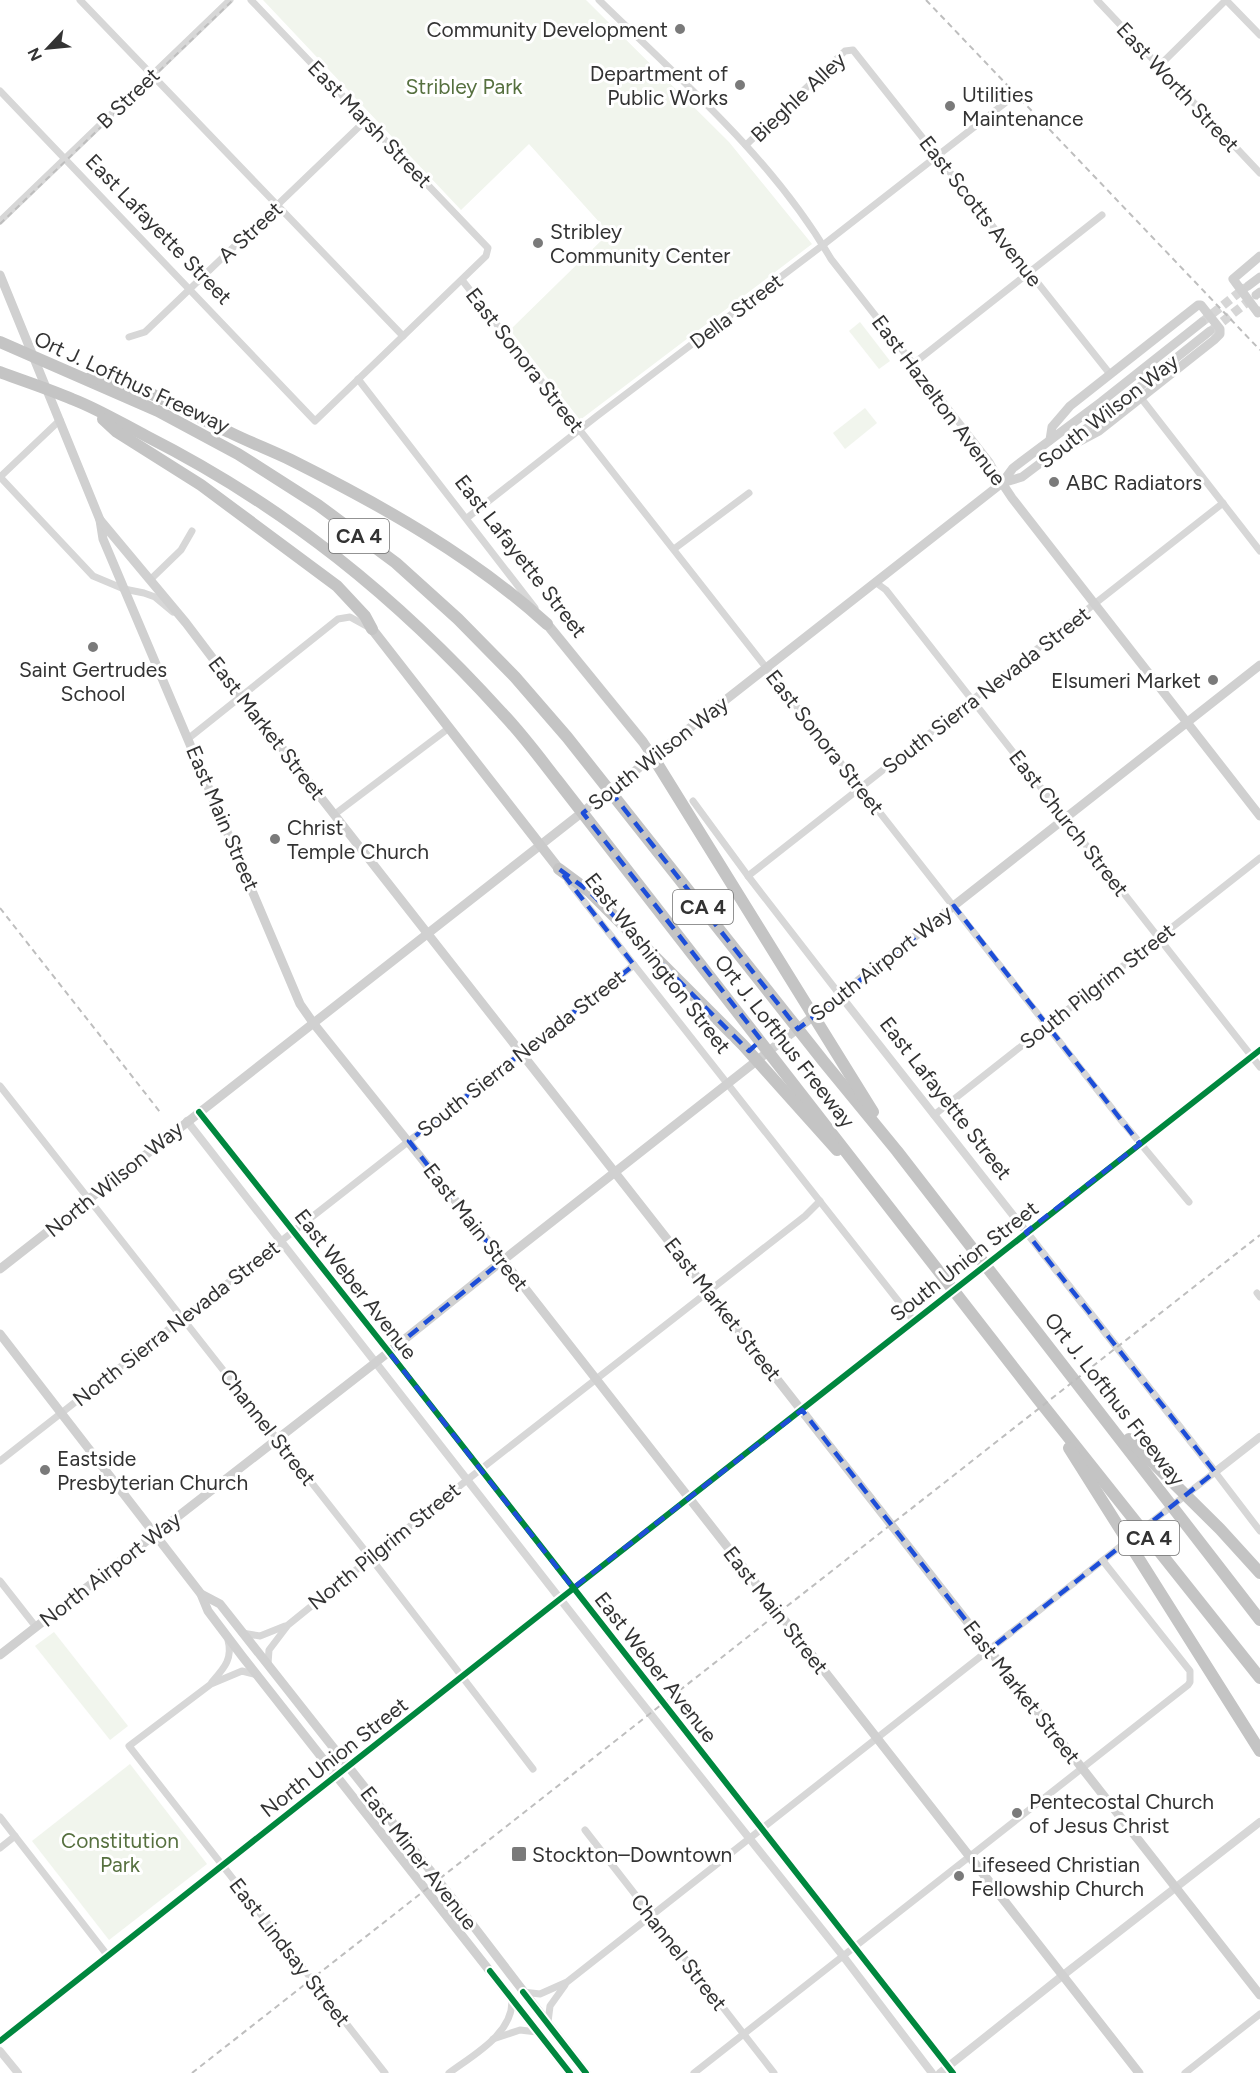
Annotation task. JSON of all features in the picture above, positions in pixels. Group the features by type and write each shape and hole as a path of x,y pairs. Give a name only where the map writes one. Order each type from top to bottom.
{"highway":[{"name":"Ort J. Lofthus Freeway","path":"0,342 158,411 238,454 318,505 396,563 458,619 514,677 584,759 897,1151 1260,1620"},
{"name":"Ort J. Lofthus Freeway","path":"0,372 74,399 199,464 239,487 307,532 377,588 436,643 498,708 743,1018 790,1088"},
{"path":"84,378 106,378 175,404 229,433 330,480 398,518 483,572 547,624"},
{"path":"91,408 117,432 201,485 337,586 365,616 372,629"},
{"path":"652,757 897,1151"},
{"path":"559,869 590,892 727,1030 790,1088"},
{"name":"CA 4","path":"790,1088 823,1136 870,1182 1038,1399 1260,1678"},
{"path":"1038,1399 1260,1751"},
{"path":"1094,1404 1220,1529 1260,1574"}],"main road":[{"path":"1260,256 1233,279 1258,313 1260,311"},
{"name":"East Main Street","path":"0,274 100,520 103,539 300,1004 1139,2073"},
{"path":"1248,286 1260,277"},
{"path":"1050,440 1052,428 1070,406 1198,305 1220,329 1220,334 1141,399 1090,437 1067,448 1057,450"},
{"name":"South Wilson Way","path":"314,1024 1002,483 1013,468 1202,322"},
{"name":"South Wilson Way","path":"1002,483 1022,477 1210,332"},
{"name":"East Hazelton Avenue","path":"1002,483 1260,816"},
{"name":"East Market Street","path":"100,520 186,622 242,697 1260,1995"},
{"name":"East Lafayette Street","path":"547,624 643,742 652,757"},
{"name":"East Washington Street","path":"372,629 559,869"},
{"name":"South Airport Way","path":"502,1261 1260,665"},
{"name":"North Wilson Way","path":"0,1269 314,1024"},
{"name":"North Airport Way","path":"0,1655 375,1363 502,1261"},
{"name":"East Miner Avenue","path":"0,1334 201,1594 208,1611 228,1638 570,2073"},
{"name":"East Miner Avenue","path":"201,1594 220,1604 452,1898 586,2073"}],"street":[{"path":"80,0 403,336"},
{"name":"B Street","path":"0,221 230,0"},
{"name":"East Marsh Street","path":"251,0 488,248 486,256 462,280"},
{"name":"East Hazelton Avenue","path":"599,0 746,145 817,234 831,259 990,462 1002,483"},
{"name":"East Worth Street","path":"1097,0 1260,173"},
{"path":"1159,66 1226,0 1260,35"},
{"name":"Bieghle Alley","path":"746,145 845,51 850,50"},
{"name":"East Scotts Avenue","path":"850,50 856,52 1110,374"},
{"name":"East Lafayette Street","path":"0,91 315,421 358,379 547,624"},
{"name":"Della Street","path":"467,518 1005,103"},
{"name":"A Street","path":"129,337 145,332 366,120"},
{"path":"913,364 1102,214"},
{"path":"358,379 462,280"},
{"name":"East Sonora Street","path":"462,280 1140,1144 1189,1202"},
{"path":"1141,399 1260,551"},
{"path":"0,477 60,422"},
{"name":"East Market Street","path":"0,477 93,576 124,590 154,597 186,622"},
{"path":"674,549 749,493"},
{"name":"South Sierra Nevada Street","path":"748,876 1223,503"},
{"path":"150,580 181,550 192,531"},
{"name":"East Church Street","path":"875,582 886,590 1260,1067"},
{"path":"189,738 338,619 350,617 372,629"},
{"path":"335,814 449,728"},
{"name":"East Lafayette Street","path":"693,801 840,995 1260,1531"},
{"name":"South Pilgrim Street","path":"934,1115 1260,858"},
{"name":"East Washington Street","path":"559,869 914,1321"},
{"name":"South Sierra Nevada Street","path":"409,1142 634,965"},
{"name":"South Union Street","path":"689,1498 1260,1050"},
{"name":"Channel Street","path":"0,1086 534,1769"},
{"name":"East Weber Avenue","path":"199,1112 950,2070"},
{"name":"East Weber Avenue","path":"187,1121 560,1599 843,1956 932,2073"},
{"name":"North Sierra Nevada Street","path":"0,1461 409,1142"},
{"path":"595,1380 820,1201"},
{"name":"North Pilgrim Street","path":"268,1666 269,1650 288,1625 370,1557 595,1380"},
{"path":"523,1992 539,1994 567,1982 1260,1437"},
{"name":"North Union Street","path":"0,2042 689,1498"},
{"path":"694,2073 1188,1685 1191,1674 1103,1561"},
{"path":"0,1581 36,1627"},
{"name":"North Pilgrim Street","path":"242,1633 260,1636 288,1625"},
{"path":"211,1684 229,1661 228,1638"},
{"path":"211,1684 242,1671 257,1675"},
{"name":"East Lindsay Street","path":"211,1684 129,1746 385,2073"},
{"path":"0,1817 108,1956"},
{"path":"940,2073 950,2070 1062,1976 1260,1822"},
{"name":"Channel Street","path":"585,1830 774,2073"},
{"path":"0,1848 15,1836"},
{"path":"548,2025 547,2016 550,2006 567,1982"},
{"path":"449,2073 493,2039 509,2020 512,2000"},
{"path":"1185,2073 1260,2014"},
{"path":"493,2039 520,2030 537,2032"},
{"path":"0,2051 18,2073"}],"highlighted area":[{"path":"610,791 798,1029 954,906 1140,1144 1026,1232 1215,1472 989,1650 802,1410 573,1588 389,1352 502,1261 409,1141 634,965 559,869 590,892 749,1051 761,1040 583,813"}],"green space":[{"name":"Stribley Park","path":"263,0 586,0 729,142 812,244 580,420 510,330 609,233 529,144 461,210"},
{"path":"860,322 890,361 879,369 849,331"},
{"path":"865,408 877,423 845,449 833,433"},
{"path":"54,1632 128,1726 110,1740 35,1646"},
{"name":"Constitution Park","path":"130,1764 207,1864 109,1940 32,1841"}],"tunnel":[{"path":"1202,322 1246,287"},
{"path":"1212,330 1255,296"}],"railway":[{"path":"0,224 233,0"},
{"path":"926,0 1260,350"},
{"path":"0,908 160,1112"},
{"path":"192,2073 1260,1235"}],"cycle path":[{"path":"0,2041 1260,1050"},
{"path":"199,1112 953,2073"},
{"path":"490,1971 570,2073"},
{"path":"523,1992 586,2073"}],"place":[{"name":"Community Development","path":"680,29"},
{"name":"Department of Public Works","path":"740,85"},
{"name":"Utilities Maintenance","path":"950,106"},
{"name":"Stribley Community Center","path":"538,243"},
{"name":"ABC Radiators","path":"1054,482"},
{"name":"Saint Gertrudes School","path":"93,647"},
{"name":"Elsumeri Market","path":"1213,680"},
{"name":"Christ Temple Church","path":"275,839"},
{"name":"Eastside Presbyterian Church","path":"45,1470"},
{"name":"Pentecostal Church of Jesus Christ","path":"1017,1813"},
{"name":"Stockton–Downtown","path":"519,1854"},
{"name":"Lifeseed Christian Fellowship Church","path":"959,1876"}]}
